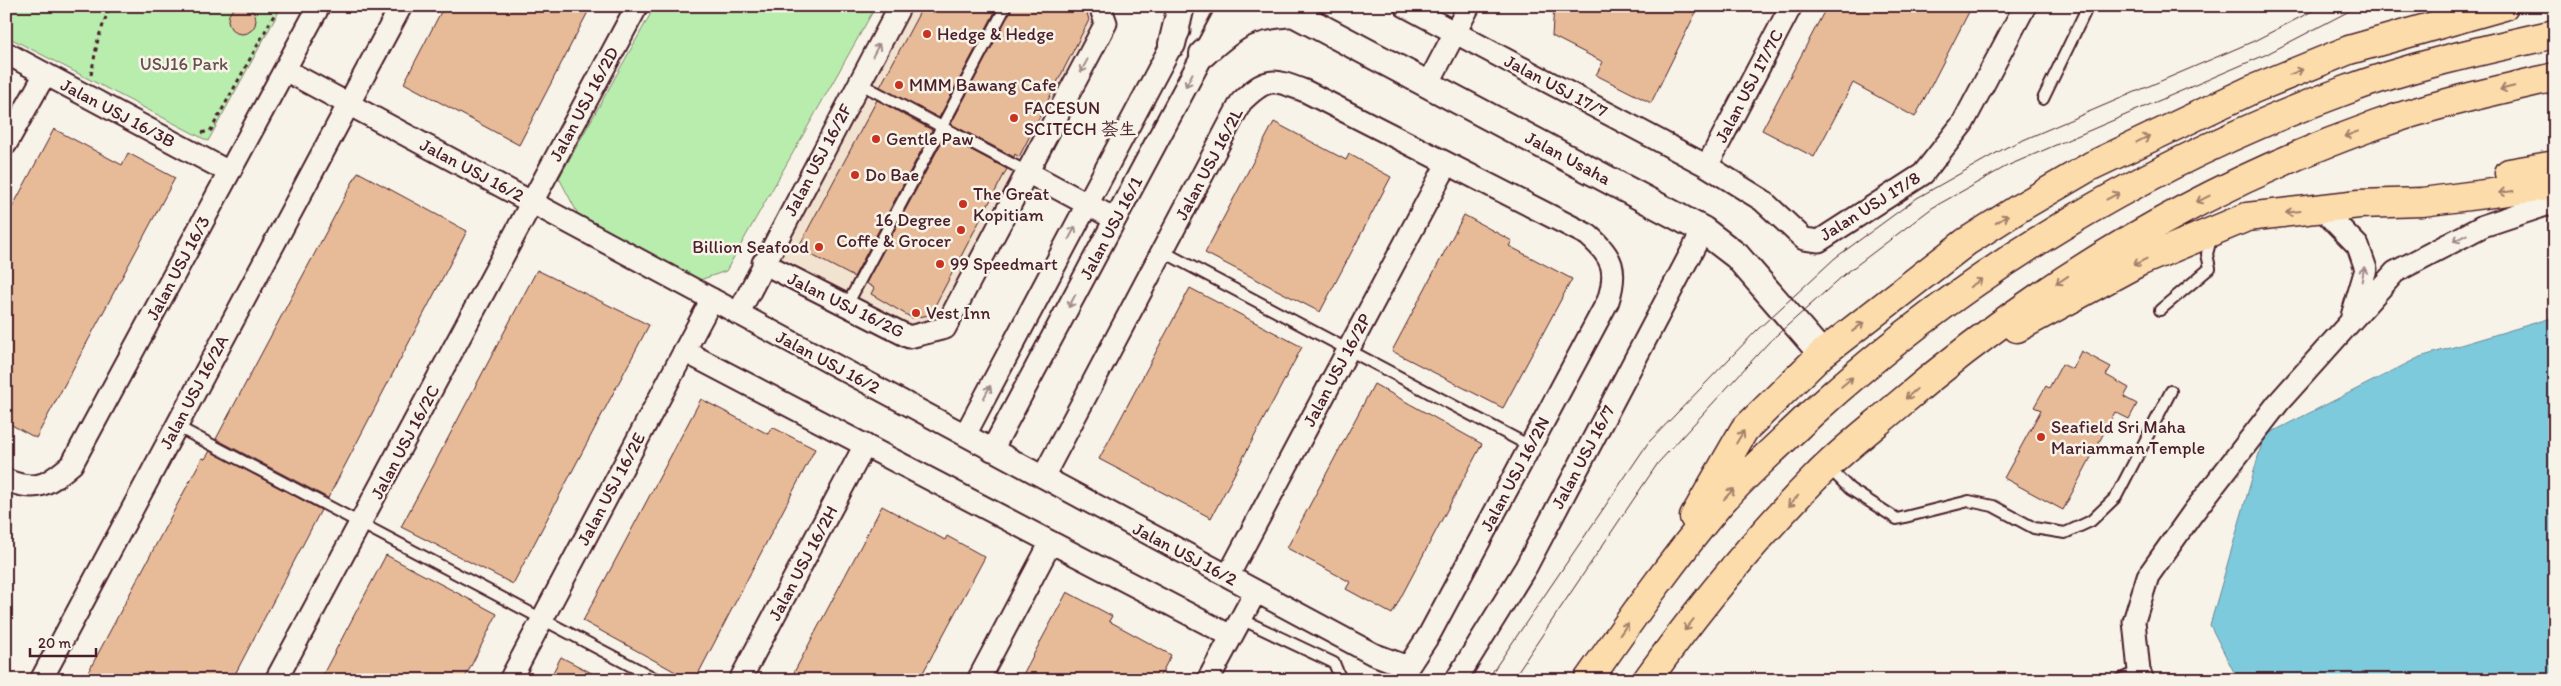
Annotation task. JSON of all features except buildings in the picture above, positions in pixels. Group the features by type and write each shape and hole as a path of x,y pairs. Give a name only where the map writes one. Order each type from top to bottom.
{"highway":[{"path":"1665,572 1708,490 1744,430 1822,354 1966,242 2091,166 2251,90 2349,50 2504,6"},
{"path":"1588,680 1665,572 1723,500 1769,453 1838,389 1962,292 2098,204 2245,130 2343,91 2434,63 2555,34"},
{"path":"1647,680 1761,534 1827,466 1948,362 1998,324 2079,268 2201,199 2298,154 2379,124 2490,92 2555,77"},
{"path":"2359,204 2434,186 2555,165"},
{"path":"1948,362 2055,310 2139,262 2218,227 2247,217 2359,204 2422,202 2555,185"},
{"path":"1658,680 1667,652"}],"street":[{"name":"Jalan USJ 16/3","path":"6,480 20,486 48,484 72,464 319,6"},
{"name":"Jalan USJ 16/2A","path":"41,680 401,6"},
{"name":"Jalan USJ 16/2D","path":"532,202 637,6"},
{"name":"Jalan USJ 16/2F","path":"738,314 900,6"},
{"path":"1172,44 1181,6"},
{"name":"Jalan USJ 16/1","path":"965,435 1192,6"},
{"name":"Jalan USJ 16/1","path":"992,450 1229,6"},
{"name":"Jalan USJ 17/7","path":"1405,6 1707,166"},
{"path":"1428,84 1469,6"},
{"name":"Jalan USJ 17/7C","path":"1707,166 1791,6"},
{"name":"Jalan USJ 17/8","path":"1707,166 1762,200 1804,239 1819,241 1923,174 1963,123 2025,6"},
{"path":"1203,54 1229,30 1246,21 1287,10"},
{"name":"Jalan Usaha","path":"1287,10 1703,230 1736,256 1822,354"},
{"name":"Jalan USJ 16/2G","path":"763,264 909,337 946,328 1027,172 1103,15"},
{"name":"Jalan USJ 16/3B","path":"6,53 229,172"},
{"name":"Jalan USJ 16/2","path":"285,70 1373,654"},
{"path":"6,144 44,74"},
{"name":"Jalan USJ 16/2L","path":"1042,477 1242,102 1258,85 1278,81 1305,91 1588,235 1598,244"},
{"name":"Jalan USJ 16/2P","path":"1228,576 1447,164"},
{"path":"1027,172 1116,219"},
{"name":"Jalan USJ 16/2C","path":"276,680 362,523 532,202"},
{"path":"2141,675 2134,621 2148,576 2192,514 2278,403 2395,272 2483,226 2555,202"},
{"path":"2321,208 2358,246 2366,269 2350,321"},
{"name":"Jalan USJ 16/7","path":"1456,680 1526,567 1703,230"},
{"name":"Jalan USJ 16/2N","path":"1373,654 1408,666 1429,635 1608,301 1614,270 1609,258 1598,244"},
{"name":"Jalan USJ 16/2E","path":"510,680 712,299"},
{"path":"684,351 1050,542 1236,627"},
{"name":"Jalan USJ 16/2H","path":"740,680 865,446"},
{"path":"978,680 1050,542"},
{"path":"1208,680 1256,591"}],"lane":[{"path":"847,306 1006,6"},
{"path":"2042,99 2088,6"},
{"path":"859,83 1027,172"},
{"path":"2160,310 2210,268 2207,254 2212,234 2218,227"},
{"path":"2182,243 2200,249 2207,254"},
{"path":"1162,251 1530,446"},
{"path":"1827,466 1850,489 1897,519 1969,501 1993,506 2034,528 2066,533 2091,521 2116,497 2171,391"},
{"path":"176,426 658,680"},
{"path":"1236,627 1334,663 1341,680"},
{"path":"2118,680 2141,675"}],"path":[{"path":"82,73 91,78 98,39 110,6"},
{"path":"198,132 205,133 212,130 279,6"}],"shaded area":[{"path":"909,6 1091,6 1097,23 941,319 909,328 775,259"}],"green space":[{"name":"USJ16 Park","path":"6,6 282,6 208,141 6,36"},
{"path":"655,6 876,6 726,271 697,281 578,214 559,178"}],"water":[{"path":"2555,317 2555,680 2238,680 2210,625 2264,436 2420,357"}],"tram line":[{"path":"1487,680 1648,443 1757,330 1835,258 1917,198 2007,147 2254,41 2322,6"},
{"path":"1512,680 1658,463 1769,342 1845,274 1932,208 2007,166 2265,55 2359,6"}],"place":[{"name":"Hedge & Hedge","path":"927,34"},
{"name":"MMM Bawang Cafe","path":"899,85"},
{"name":"FACESUN SCITECH 荟生","path":"1014,118"},
{"name":"Gentle Paw","path":"876,139"},
{"name":"Do Bae","path":"855,175"},
{"name":"The Great Kopitiam","path":"963,204"},
{"name":"16 Degree Coffe & Grocer","path":"961,230"},
{"name":"Billion Seafood","path":"819,247"},
{"name":"99 Speedmart","path":"940,264"},
{"name":"Vest Inn","path":"916,313"},
{"name":"Seafield Sri Maha Mariamman Temple","path":"2041,437"}]}
